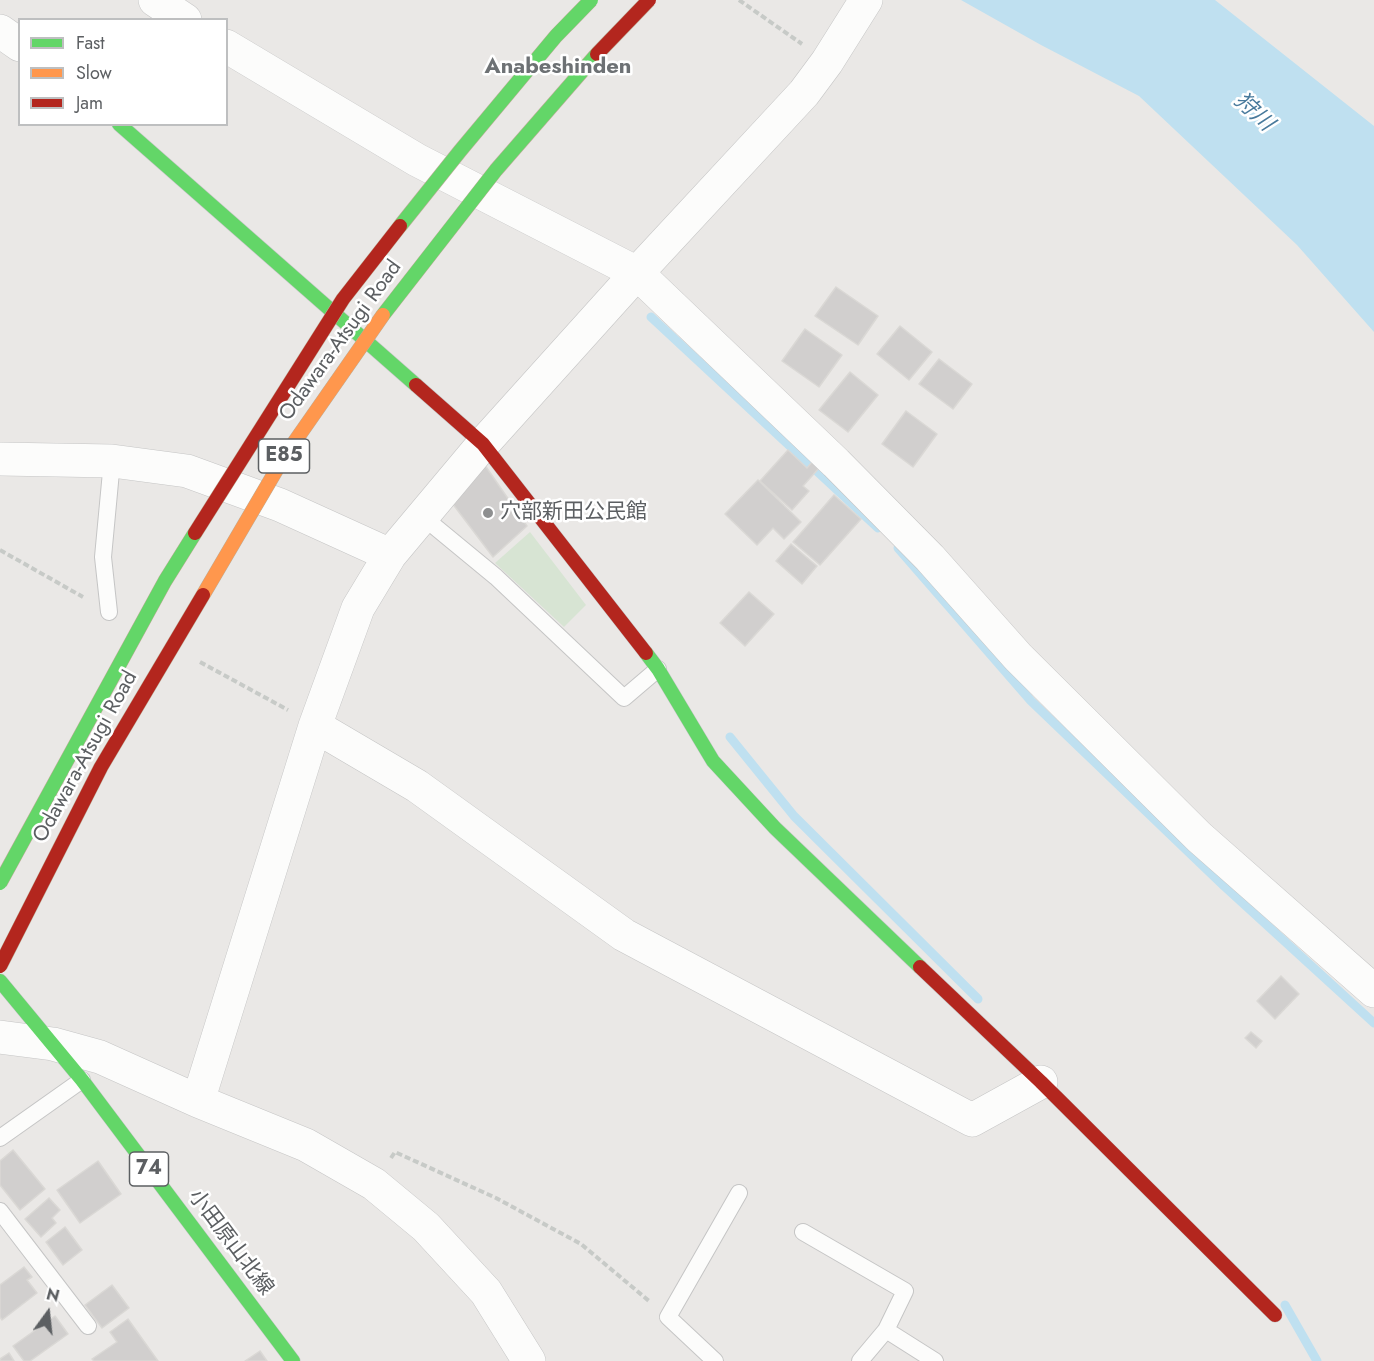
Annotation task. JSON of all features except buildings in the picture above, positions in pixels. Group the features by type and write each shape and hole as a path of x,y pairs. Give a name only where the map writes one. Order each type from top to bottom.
{"main road":[{"name":"Odawara-Atsugi Road","path":"0,883 165,580 343,299 555,36 591,0"},
{"name":"Odawara-Atsugi Road","path":"0,966 101,767 284,457 381,317 496,170 591,60 649,0"},
{"path":"121,126 483,444 658,669 712,761 775,828 1041,1082 1275,1315"},
{"name":"小田原山北線","path":"0,981 82,1080 293,1361"}],"street":[{"path":"155,0 182,18"},
{"path":"198,1101 315,726 358,608 390,555 483,444 804,93 827,62 866,0"},
{"path":"0,31 18,44"},
{"path":"228,47 417,160 637,273 836,463 930,558 1018,657 1199,837 1374,991"},
{"path":"0,459 112,461 187,471 280,506 390,555"},
{"path":"315,726 417,786 624,935 972,1120 1041,1082"},
{"path":"0,1037 53,1044 100,1056 198,1101 306,1145 374,1185 426,1227 486,1292 529,1361"}],"lane":[{"path":"109,612 103,557 112,461"},
{"path":"422,516 496,577 624,698 658,669"},
{"path":"0,1138 82,1080"},
{"path":"715,1361 668,1317 739,1193"},
{"path":"0,1211 88,1326"},
{"path":"803,1232 905,1291 886,1330 860,1361"},
{"path":"886,1330 935,1361"}],"path":[{"path":"739,0 827,62"},
{"path":"374,1185 395,1152 496,1198 581,1244 668,1317"}],"green space":[{"path":"530,532 586,605 564,627 495,563"}],"water":[{"name":"狩川","path":"961,0 1215,0 1374,126 1374,332 1297,245 1139,96"}],"waterway":[{"path":"651,317 878,528"},
{"path":"898,548 1031,701 1224,886 1374,1023"},
{"path":"730,737 794,816 978,999"},
{"path":"1285,1305 1317,1361"}],"traffic: fast":[{"path":"400,226 556,36 591,0"},
{"path":"383,315 496,170 597,54"},
{"path":"121,126 416,385"},
{"path":"0,883 165,581 195,533"},
{"path":"646,653 713,761 775,828 920,967"},
{"path":"0,981 82,1080 293,1361"}],"traffic: jam":[{"path":"597,54 649,0"},
{"path":"195,533 343,299 400,226"},
{"path":"416,385 483,444 646,653"},
{"path":"0,966 101,767 203,595"},
{"path":"920,967 1041,1082 1275,1315"}],"traffic: slow":[{"path":"203,595 284,457 383,315"}],"place":[{"name":"穴部新田公民館","path":"488,513"}],"district":[{"name":"Anabeshinden","path":"558,68"}]}
